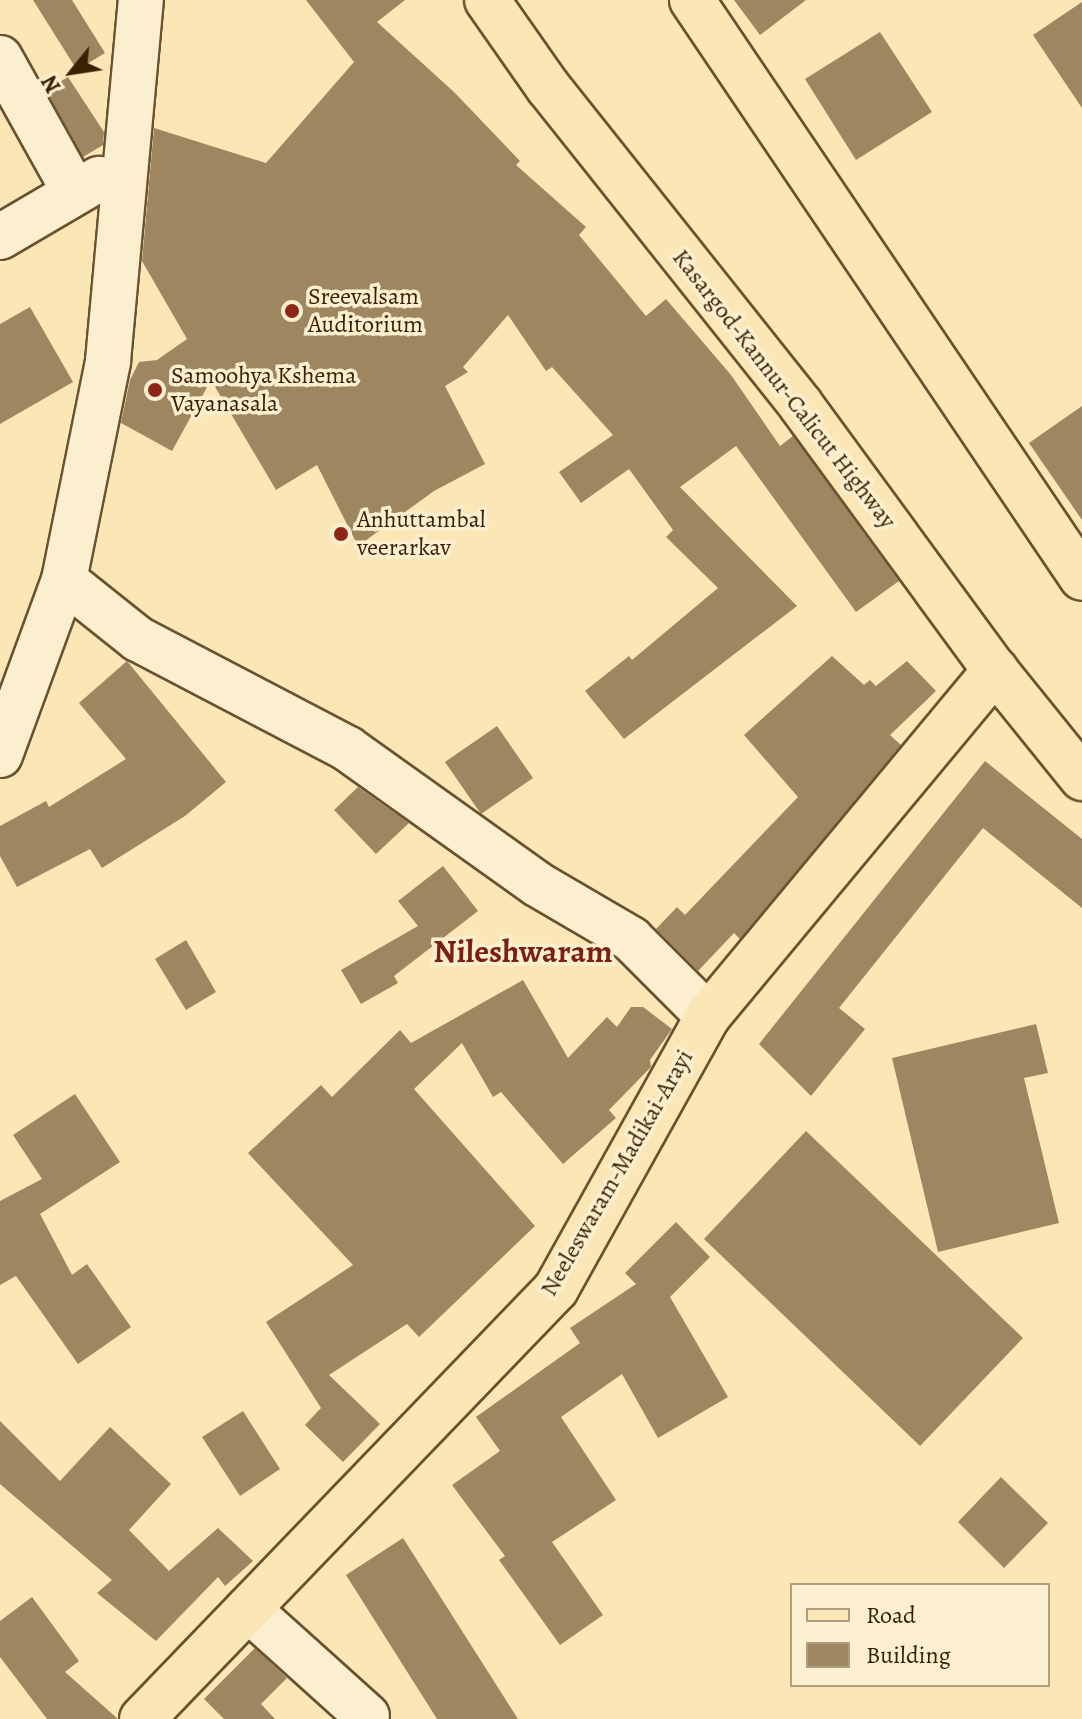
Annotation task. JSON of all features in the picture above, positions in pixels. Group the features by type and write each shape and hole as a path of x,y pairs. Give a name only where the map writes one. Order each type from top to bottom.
{"main road":[{"name":"Kasargod-Kannur-Calicut Highway","path":"487,0 548,87 800,404 995,670 1082,778"},
{"path":"692,0 1082,578"},
{"name":"Neeleswaram-Madikai-Arayi","path":"142,1719 556,1289 708,1016 995,670"}],"street":[{"path":"0,755 64,580 108,361 129,162 141,0"},
{"path":"0,58 75,193"},
{"path":"0,237 129,162"},
{"path":"64,580 138,639 348,749 537,884 631,939 708,1016"},
{"path":"248,1609 367,1716"}],"building":[{"path":"33,0 72,0 105,53 77,70"},
{"path":"306,0 405,0 377,22 454,92 520,161 516,165 586,227 579,235 646,316 666,299 731,375 780,446 793,436 899,581 856,612 736,446 680,487 797,606 624,739 585,691 629,656 632,660 718,588 666,537 673,530 629,469 581,503 559,472 613,435 552,367 546,371 508,315 463,367 468,372 445,386 485,464 434,491 358,546 317,465 276,490 211,380 172,451 121,423 130,380 139,362 157,360 187,339 142,261 154,128 266,163 354,62"},
{"path":"734,0 806,0 760,35"},
{"path":"1082,2 1082,108 1033,35"},
{"path":"880,32 932,112 856,160 805,79"},
{"path":"68,77 104,132 103,145 83,157 46,90"},
{"path":"30,307 73,382 0,424 0,324"},
{"path":"1082,406 1082,520 1029,443"},
{"path":"832,656 864,685 870,680 876,686 907,661 936,691 890,735 901,745 740,939 734,933 698,971 656,929 677,907 685,915 798,797 744,735"},
{"path":"127,661 226,782 185,816 102,868 90,849 17,887 0,856 0,826 46,801 49,807 126,759 79,703"},
{"path":"497,726 533,778 481,814 445,762"},
{"path":"985,761 1082,839 1082,908 983,828 839,1008 865,1029 811,1096 759,1044"},
{"path":"358,787 409,823 376,854 334,810"},
{"path":"443,866 478,911 394,976 398,983 361,1004 341,970 418,926 398,901"},
{"path":"186,940 216,992 186,1010 155,959"},
{"path":"523,980 568,1058 607,1017 617,1027 631,1007 643,1007 672,1029 650,1060 651,1067 609,1110 616,1118 563,1164 501,1092 493,1097 462,1043 414,1089 535,1226 419,1337 407,1324 329,1375 380,1424 343,1462 305,1425 321,1408 266,1322 353,1265 248,1153 321,1085 332,1097 400,1030 411,1043"},
{"path":"1036,1024 1048,1073 1024,1078 1059,1223 938,1252 892,1058"},
{"path":"75,1094 120,1162 40,1214 72,1275 87,1264 131,1327 78,1364 16,1276 0,1285 0,1201 42,1179 13,1135"},
{"path":"806,1131 1023,1338 920,1446 704,1239"},
{"path":"676,1222 710,1257 670,1297 728,1397 658,1438 622,1374 561,1417 616,1500 552,1542 603,1615 560,1645 499,1560 505,1556 452,1485 500,1451 476,1417 580,1343 570,1328 636,1284 625,1273"},
{"path":"243,1411 280,1469 240,1496 202,1437"},
{"path":"0,1421 60,1481 110,1427 171,1484 129,1530 169,1571 218,1528 253,1561 225,1586 218,1577 156,1641 97,1593 112,1580 0,1484"},
{"path":"1001,1477 1048,1523 1004,1568 958,1522"},
{"path":"403,1538 518,1719 437,1719 346,1575"},
{"path":"32,1597 79,1661 65,1672 118,1719 47,1719 0,1657 0,1621"},
{"path":"255,1648 287,1678 261,1704 275,1719 224,1719 204,1699"}],"place":[{"name":"Sreevalsam Auditorium","path":"292,311"},
{"name":"Samoohya Kshema Vayanasala","path":"155,390"},
{"name":"Anhuttambal veerarkav","path":"341,534"}],"district":[{"name":"Nileshwaram","path":"523,951"}]}
